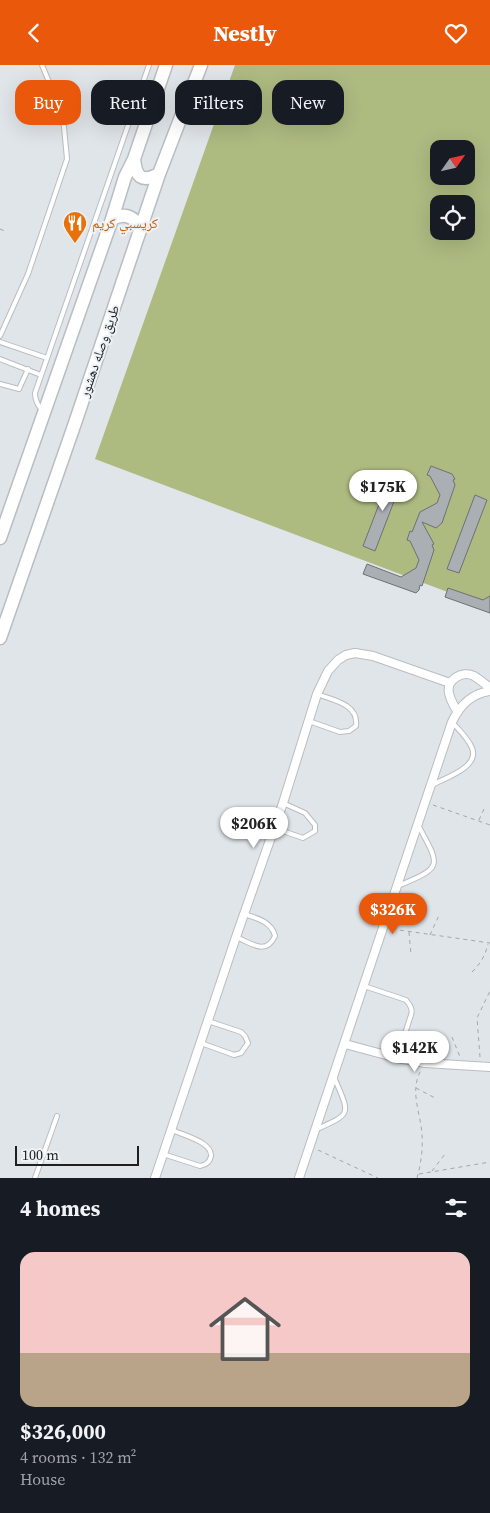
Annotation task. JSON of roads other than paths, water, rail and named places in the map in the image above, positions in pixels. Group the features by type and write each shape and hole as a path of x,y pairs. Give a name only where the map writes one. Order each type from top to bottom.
{"main road":[{"path":"0,538 125,177 134,159 166,65"},
{"name":"طريق وصله دهشور","path":"0,638 159,174 201,65"},
{"path":"134,159 135,169 142,178 147,179 159,174"},
{"path":"112,219 118,216 129,216 141,227"}],"street":[{"path":"155,1178 283,803 317,694 328,671 338,660 346,655 355,653 373,656 450,683"},
{"path":"457,711 448,694 450,683 458,676 473,675 490,690"},
{"path":"300,1177 452,722 457,711 464,703 473,696 490,690"},
{"path":"345,1044 397,1058 425,1063 488,1068"}],"lane":[{"path":"0,336 28,274 67,159 64,127 56,99 42,65"},
{"path":"44,411 37,405 35,393 149,65"},
{"path":"0,342 47,358"},
{"path":"0,359 41,375"},
{"path":"0,384 19,389 28,369"},
{"path":"309,721 340,732 349,731 356,726 355,715 350,706 317,694"},
{"path":"431,785 470,764 473,757 473,749 452,722"},
{"path":"274,828 303,839 315,831 315,825 305,813 283,803"},
{"path":"398,886 429,872 433,865 434,857 418,825"},
{"path":"236,937 260,947 267,946 276,936 274,929 266,922 244,914"},
{"path":"364,986 406,1000 410,1006 411,1015 397,1058"},
{"path":"201,1043 234,1055 241,1053 248,1043 246,1036 241,1032 208,1021"},
{"path":"315,1130 345,1114 345,1103 334,1076"},
{"path":"35,1178 57,1115"},
{"path":"163,1154 200,1167 207,1163 211,1157 210,1149 205,1144 171,1130"}],"place":[{"name":"كريسبي كريم","path":"75,244"}]}
